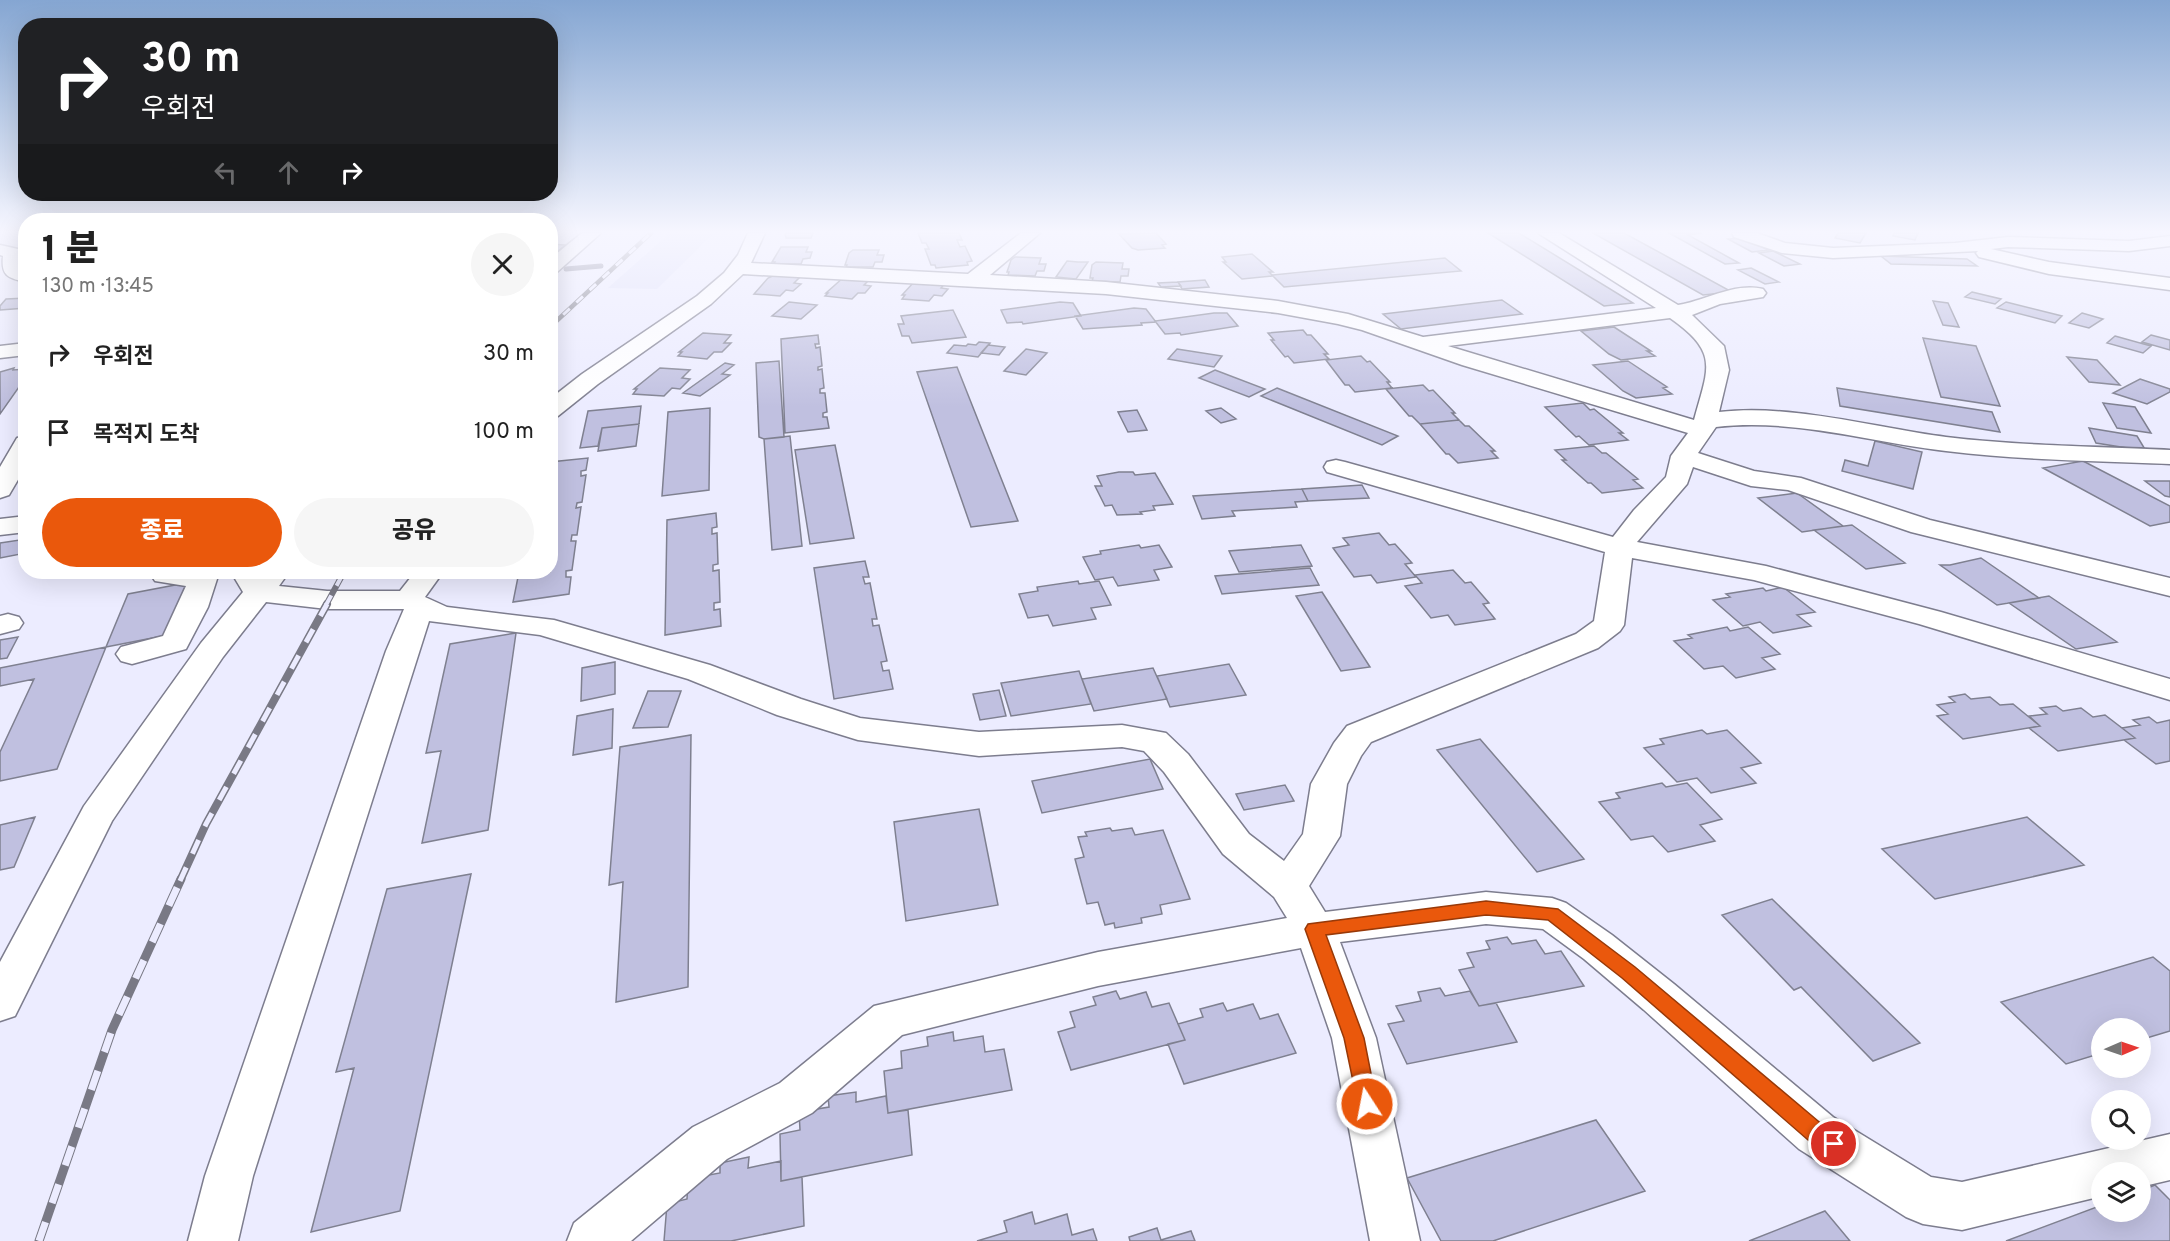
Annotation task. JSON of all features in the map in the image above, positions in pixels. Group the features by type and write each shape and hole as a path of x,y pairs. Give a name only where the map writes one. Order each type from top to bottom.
{"street":[{"path":"558,404 590,378 714,291"},
{"path":"1132,291 1278,307 1341,318 1704,426 1749,416 1778,417 1946,444 2016,450 2170,457"},
{"path":"1288,886 1321,836 1329,784 1346,751 1359,734 1587,641 1609,625 1619,547 1643,516 1678,479 1683,456 1704,426 1718,370 1714,346 1675,312 1641,291"},
{"path":"2144,291 2170,298"},
{"path":"1420,343 1675,312 1692,309 1716,299 1756,293"},
{"path":"0,352 18,350"},
{"path":"1683,456 1751,478 1792,483 1921,526 2170,587"},
{"path":"0,490 18,457"},
{"path":"1336,467 1619,547 1756,572 1930,618 2170,690"},
{"path":"0,526 18,525"},
{"path":"132,654 175,642 193,607 203,579"},
{"path":"193,607 257,584 327,600 419,592"},
{"path":"0,1003 97,815 257,584"},
{"path":"419,592 441,615 543,626 699,672 789,707 858,729 979,744 1122,736 1154,741 1176,763 1236,844 1288,886 1315,929 1354,1038 1395,1241"},
{"path":"213,1241 229,1176 402,651 419,592"},
{"path":"592,1241 710,1143 796,1098 889,1019 1098,969 1315,929 1486,908 1552,914 1598,947 1659,997 1816,1133 1923,1200 1962,1206 2091,1176"},
{"path":"2149,1162 2170,1157"}],"building":[{"path":"757,291 785,291 780,296 754,294"},
{"path":"828,291 867,291 858,293 852,299 825,296 828,293 826,293"},
{"path":"906,291 946,291 942,296 934,295 929,301 902,299 905,295 902,295"},
{"path":"1580,291 1613,291 1633,303 1604,306"},
{"path":"1696,291 1732,292 1703,295"},
{"path":"1972,292 2001,299 1995,304 1965,297"},
{"path":"18,298 18,309 0,310 0,306 6,299"},
{"path":"1502,300 1522,314 1401,329 1383,314"},
{"path":"1933,301 1948,303 1959,327 1943,325"},
{"path":"789,302 817,305 801,319 772,316"},
{"path":"1060,302 1073,303 1081,316 1023,324 1022,322 1007,323 1001,310"},
{"path":"2006,302 2062,316 2055,323 1997,308"},
{"path":"1134,308 1146,309 1156,322 1083,329 1075,316"},
{"path":"953,310 966,337 912,343 909,336 902,336 898,324 904,324 901,316"},
{"path":"1227,313 1238,326 1181,335 1180,333 1165,334 1155,321"},
{"path":"2082,313 2103,319 2089,328 2069,323"},
{"path":"1614,327 1655,356 1621,360 1609,354 1581,331"},
{"path":"1303,330 1307,335 1311,335 1328,354 1324,354 1329,359 1294,363 1288,356 1285,357 1268,333"},
{"path":"703,333 731,335 724,343 731,343 722,352 714,352 707,359 678,356 682,352 679,352"},
{"path":"818,335 819,344 815,344 816,348 820,347 822,366 818,367 818,370 822,369 824,388 820,389 820,393 825,393 827,412 823,413 823,417 827,417 829,428 785,433 781,339"},
{"path":"2151,335 2170,340 2170,350 2142,342"},
{"path":"2115,336 2151,346 2143,353 2107,343"},
{"path":"1923,338 1976,346 2000,406 1941,397"},
{"path":"979,342 990,343 978,357 947,353 954,345 976,345"},
{"path":"988,345 1005,347 999,355 981,353"},
{"path":"1026,349 1047,353 1026,375 1004,371"},
{"path":"1177,349 1222,356 1214,367 1168,359"},
{"path":"1361,356 1367,362 1370,361 1390,382 1387,382 1392,388 1355,392 1349,385 1345,385 1326,360"},
{"path":"2067,357 2097,360 2120,385 2089,382"},
{"path":"779,361 784,437 764,439 759,437 756,363"},
{"path":"1628,361 1667,387 1663,388 1672,394 1636,398 1623,391 1593,365"},
{"path":"725,363 734,365 722,374 730,375 700,396 683,393"},
{"path":"957,367 1018,521 971,527 917,372"},
{"path":"14,368 13,370 18,370 18,388 0,414 0,372"},
{"path":"660,368 690,370 682,378 690,379 680,389 672,388 664,396 633,394 637,389 634,389"},
{"path":"1215,370 1265,389 1249,397 1199,378"},
{"path":"2140,379 2170,389 2170,392 2147,404 2113,393"},
{"path":"1423,385 1429,391 1433,390 1459,420 1420,424 1409,416 1386,389"},
{"path":"1277,388 1398,436 1382,445 1261,396"},
{"path":"1837,388 1992,412 2000,432 1840,406"},
{"path":"1583,403 1590,410 1594,409 1623,433 1619,433 1628,440 1589,445 1579,436 1576,437 1545,407"},
{"path":"2103,403 2135,407 2151,433 2117,428"},
{"path":"641,406 639,424 602,428 598,446 580,448 588,411"},
{"path":"710,408 709,490 662,496 668,412"},
{"path":"1221,408 1236,419 1221,423 1206,411"},
{"path":"1137,410 1147,430 1128,432 1118,412"},
{"path":"1459,420 1465,426 1469,426 1495,451 1491,451 1498,458 1458,463 1446,454 1420,424"},
{"path":"639,424 636,446 598,451 602,428"},
{"path":"2089,428 2137,436 2146,451 2096,443"},
{"path":"790,436 802,546 772,550 764,439"},
{"path":"1875,441 1922,452 1913,489 1842,471 1845,460 1868,466"},
{"path":"835,445 854,538 810,544 795,450"},
{"path":"1594,446 1638,479 1633,480 1643,488 1602,493 1562,460 1566,460 1555,450"},
{"path":"588,458 586,470 581,471 581,476 586,475 582,502 577,503 576,508 581,507 577,535 572,535 571,541 576,541 572,570 566,571 566,577 571,577 569,594 513,602 518,579 558,579 558,461"},
{"path":"2083,461 2170,506 2170,522 2150,526 2043,468"},
{"path":"1133,472 1135,475 1155,473 1173,504 1153,506 1155,510 1140,512 1142,514 1117,515 1112,505 1105,506 1095,486 1102,486 1097,476"},
{"path":"2145,481 2170,481 2170,497 2165,496"},
{"path":"1362,485 1369,498 1308,501 1302,489"},
{"path":"1302,489 1308,501 1295,502 1297,507 1232,511 1235,516 1202,519 1193,496"},
{"path":"1797,493 1843,526 1802,532 1758,498"},
{"path":"716,513 717,527 712,528 712,534 717,533 718,564 713,565 713,571 719,570 720,602 714,603 714,610 720,609 721,626 665,635 667,520"},
{"path":"1852,525 1905,563 1866,569 1814,530"},
{"path":"1379,533 1389,545 1395,544 1412,563 1405,564 1416,577 1377,583 1371,575 1354,577 1333,548 1349,545 1343,538"},
{"path":"18,540 18,555 0,558 0,543"},
{"path":"1139,545 1141,548 1159,545 1172,567 1154,570 1159,580 1118,586 1113,577 1095,580 1083,557 1101,554 1100,551"},
{"path":"1301,545 1312,566 1239,572 1229,551"},
{"path":"1981,558 2039,598 1997,605 1940,565"},
{"path":"865,561 869,577 863,577 865,584 870,583 877,619 872,619 873,626 879,625 887,661 881,662 883,671 889,670 893,689 834,699 814,568"},
{"path":"1310,568 1319,585 1222,594 1215,576"},
{"path":"1453,570 1465,583 1471,582 1489,603 1483,604 1495,619 1455,625 1448,615 1431,618 1405,586 1422,583 1415,575"},
{"path":"1078,581 1079,584 1099,581 1111,605 1091,608 1096,619 1053,626 1048,615 1028,618 1019,594 1038,591 1037,587"},
{"path":"191,582 173,634 106,647 128,594"},
{"path":"1783,587 1815,612 1797,615 1811,626 1773,633 1760,622 1743,626 1713,600 1730,597 1726,594 1763,588 1766,591"},
{"path":"1322,592 1370,667 1341,671 1296,596"},
{"path":"2049,596 2117,642 2076,649 2009,603"},
{"path":"1727,627 1730,631 1748,627 1780,654 1762,658 1775,669 1736,678 1723,666 1704,669 1674,641 1692,638 1688,635"},
{"path":"516,633 488,830 422,843 441,751 426,753 450,644"},
{"path":"18,637 7,658 0,659 0,640"},
{"path":"106,647 57,769 0,781 0,752 34,679 0,686 0,668"},
{"path":"615,662 615,694 581,701 582,668"},
{"path":"1229,664 1246,695 1170,707 1157,676"},
{"path":"1153,668 1167,699 1094,711 1082,679"},
{"path":"1079,671 1091,704 1011,716 1001,683"},
{"path":"999,690 1006,716 980,720 973,694"},
{"path":"648,691 681,691 668,727 633,728"},
{"path":"1965,694 1971,699 1990,697 2000,705 2013,704 2040,726 1963,739 1937,716 1948,714 1937,705 1955,702 1949,697"},
{"path":"2056,706 2063,711 2081,708 2093,717 2105,715 2135,738 2058,751 2029,728 2040,726 2029,716 2047,714 2040,708"},
{"path":"613,709 612,748 573,755 577,716"},
{"path":"2149,717 2157,723 2170,720 2170,761 2156,764 2124,740 2135,738 2122,728 2140,725 2133,720"},
{"path":"1702,730 1707,734 1727,730 1761,763 1741,768 1756,783 1711,793 1697,778 1677,782 1644,748 1664,744 1660,739"},
{"path":"691,735 688,987 616,1002 623,882 609,885 620,747"},
{"path":"1480,739 1584,859 1537,872 1437,750"},
{"path":"1150,759 1163,789 1042,813 1032,781"},
{"path":"1662,783 1666,787 1687,783 1722,819 1700,825 1715,841 1668,852 1653,836 1631,840 1599,802 1620,798 1616,793"},
{"path":"1285,785 1294,801 1244,810 1236,794"},
{"path":"979,809 998,905 906,921 894,822"},
{"path":"35,817 14,867 0,870 0,825"},
{"path":"2027,817 2084,865 1935,899 1882,849"},
{"path":"1110,828 1112,831 1132,828 1135,835 1163,830 1190,899 1160,905 1162,914 1141,918 1142,923 1115,928 1114,923 1105,925 1098,902 1087,904 1075,859 1084,857 1078,837 1087,836 1085,832"},
{"path":"471,874 400,1211 311,1232 354,1068 336,1072 387,889"},
{"path":"1772,899 1920,1043 1873,1061 1801,987 1794,990 1722,915"},
{"path":"1507,937 1512,944 1536,940 1545,954 1561,951 1584,986 1479,1006 1459,970 1474,967 1467,953 1490,949 1486,941"},
{"path":"2153,957 2170,971 2170,1031 2151,1037 2151,1018 2091,1018 2091,1056 2066,1064 2001,1002"},
{"path":"1440,988 1445,996 1470,991 1479,1006 1496,1003 1517,1042 1407,1064 1388,1024 1404,1021 1396,1006 1421,1001 1418,992"},
{"path":"1116,991 1120,999 1146,992 1152,1007 1169,1003 1185,1040 1071,1070 1058,1032 1075,1027 1070,1012 1096,1005 1093,997"},
{"path":"1223,1003 1227,1011 1253,1004 1260,1019 1278,1014 1296,1053 1184,1084 1168,1044 1185,1040 1178,1024 1203,1017 1200,1009"},
{"path":"953,1032 954,1041 983,1036 985,1052 1004,1049 1012,1090 888,1113 884,1071 902,1068 901,1051 928,1046 927,1037"},
{"path":"856,1092 856,1102 886,1096 888,1113 908,1110 912,1155 781,1181 780,1134 800,1130 799,1112 829,1107 828,1096"},
{"path":"1596,1120 1645,1191 1493,1241 1441,1241 1407,1178"},
{"path":"749,1157 748,1168 781,1161 781,1181 802,1177 804,1226 731,1241 664,1241 667,1204 687,1199 688,1179 720,1173 720,1163"},
{"path":"2155,1185 2170,1200 2170,1241 2006,1241 2091,1209 2091,1222 2151,1222 2151,1187"},
{"path":"1825,1211 1850,1241 1749,1241"},
{"path":"1032,1212 1035,1224 1067,1214 1072,1235 1093,1229 1097,1241 977,1241 1007,1232 1004,1221"},
{"path":"1157,1228 1161,1240 1191,1231 1195,1241 1130,1241 1129,1237"}],"railway":[{"path":"558,320 589,291"},
{"path":"326,605 340,579"},
{"path":"180,881 206,824 327,604"},
{"path":"39,1241 112,1030 181,879"}],"route":[{"path":"1367,1104 1354,1038 1315,929 1486,908 1552,914 1598,947 1816,1133 1834,1144"}]}
